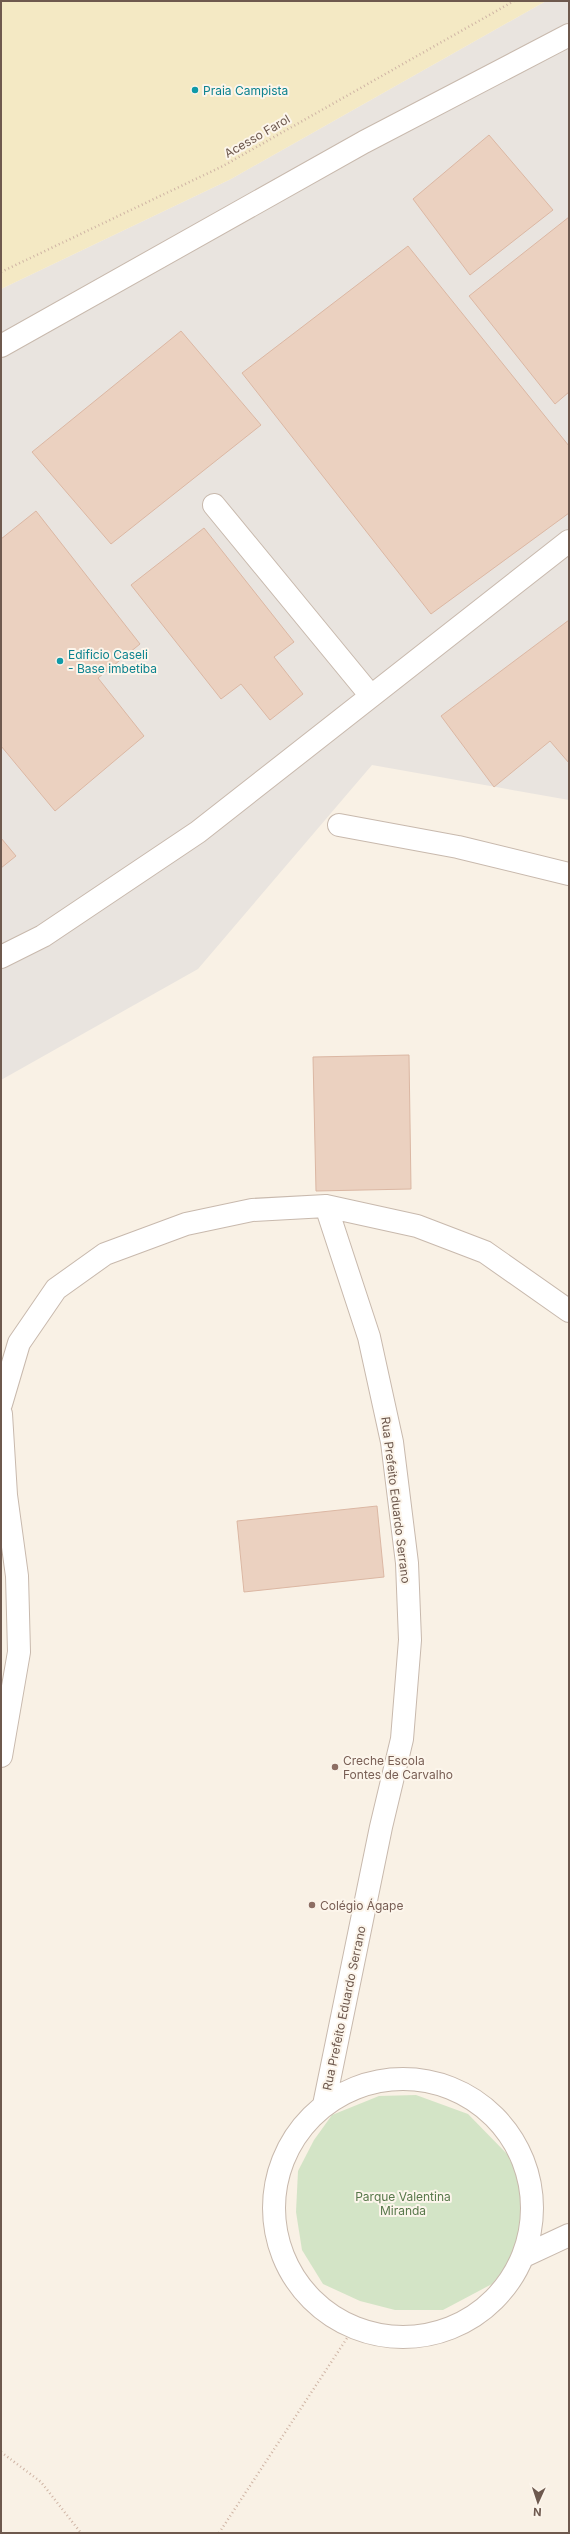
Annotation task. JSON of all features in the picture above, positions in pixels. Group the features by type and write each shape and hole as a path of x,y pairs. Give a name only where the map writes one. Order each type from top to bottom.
{"street":[{"path":"1,346 364,142 569,35"},
{"path":"214,505 371,696"},
{"path":"1,957 43,936 198,832 569,541"},
{"path":"339,825 458,847 569,874"},
{"path":"1,1404 19,1343 56,1289 105,1254 186,1224 252,1210 326,1206 417,1226 485,1252 569,1311"},
{"name":"Rua Prefeito Eduardo Serrano","path":"324,2105 402,1739 410,1640 407,1563 392,1442 369,1337 326,1206"},
{"path":"1,1414 6,1495 17,1576 19,1652 1,1756"},
{"path":"374,2081 431,2081 482,2104 519,2146 534,2200 526,2255 486,2310 422,2338 353,2329 315,2304 288,2268 274,2225 276,2180 293,2139 324,2105 374,2081"},
{"path":"526,2255 569,2235"}],"path":[{"name":"Acesso Farol","path":"1,272 223,166 514,1"},
{"path":"219,2533 353,2329"},
{"path":"1,2452 41,2482 81,2533"}],"shaded area":[{"path":"546,1 569,1 569,800 372,765 198,969 1,1080 1,289 231,179"}],"green space":[{"name":"Parque Valentina Miranda","path":"416,2095 468,2114 516,2163 524,2205 514,2257 492,2284 443,2310 395,2310 360,2301 323,2284 302,2250 296,2212 298,2171 314,2140 332,2115 379,2096"}],"sand":[{"name":"Praia Campista","path":"1,1 546,1 231,179 1,289"}],"building":[{"path":"489,135 553,210 470,275 413,199"},
{"path":"569,217 569,392 555,404 469,296"},
{"path":"408,246 569,446 569,513 431,614 242,373"},
{"path":"181,331 261,425 111,544 32,452"},
{"name":"Edificio Caseli - Base imbetiba","path":"36,511 140,644 98,678 144,736 55,811 1,746 1,539"},
{"path":"204,528 294,642 274,657 303,694 270,720 241,684 221,699 131,585"},
{"path":"569,620 569,763 550,741 494,787 441,716"},
{"path":"1,838 16,856 1,868"},
{"path":"409,1055 411,1189 316,1191 313,1057"},
{"path":"377,1506 384,1577 244,1592 237,1521"}],"place":[{"name":"Praia Campista","path":"195,90"},
{"name":"Edificio Caseli - Base imbetiba","path":"60,661"},
{"name":"Creche Escola Fontes de Carvalho","path":"335,1767"},
{"name":"Colégio Ágape","path":"312,1905"}]}
